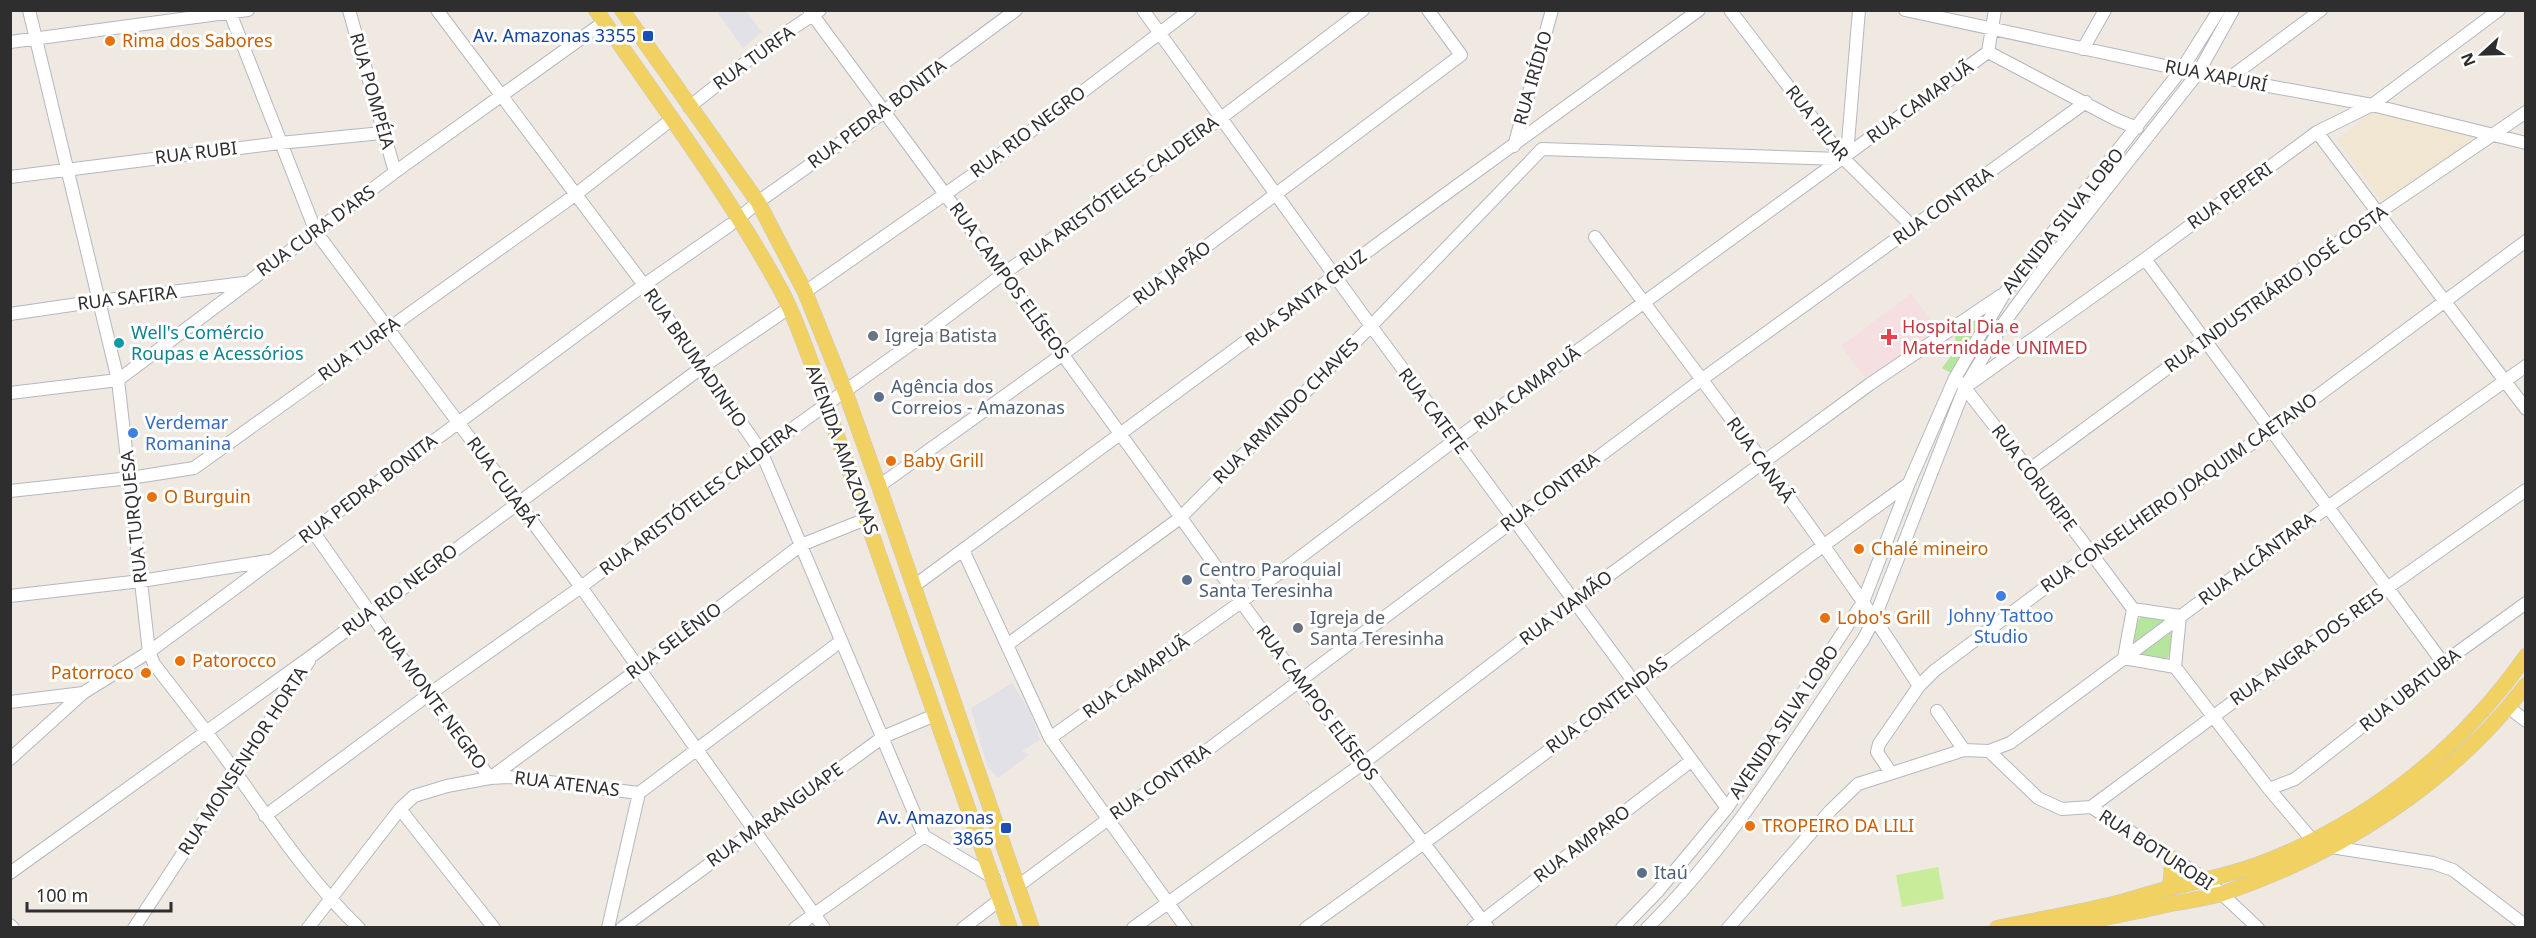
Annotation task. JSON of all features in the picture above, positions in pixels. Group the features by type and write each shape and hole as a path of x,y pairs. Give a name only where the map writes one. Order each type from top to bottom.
{"main road":[{"name":"AVENIDA AMAZONAS","path":"622,10 758,202 805,292 845,391 879,486 979,780 1032,927"},
{"name":"AVENIDA AMAZONAS","path":"600,16 672,119 789,308 867,519 1010,927"},
{"path":"1997,927 2109,905 2207,880 2269,860 2313,841 2363,814 2395,792 2449,745 2498,695 2526,656"},
{"path":"2055,927 2114,922 2222,893 2278,872 2331,847 2406,801 2457,761 2526,685"},
{"path":"2168,889 2171,880 2172,858"}],"street":[{"name":"RUA TURQUESA","path":"29,10 118,380 149,652 154,664 207,732 265,816 330,900 359,927"},
{"path":"10,42 248,10"},
{"name":"RUA POMPÉIA","path":"349,10 382,133 395,172"},
{"name":"RUA BRUMADINHO","path":"437,10 574,195 644,285 700,368 761,451 924,836"},
{"name":"RUA PEDRA BONITA","path":"10,759 83,693 149,652 644,285 884,112 913,86 1016,10"},
{"name":"RUA CATETE","path":"1143,10 1455,441 1727,808"},
{"name":"RUA RIO NEGRO","path":"805,292 945,193 1190,10"},
{"name":"RUA ARISTÓTELES CALDEIRA","path":"265,816 428,695 581,587 761,451 1003,274 1221,118 1363,10"},
{"name":"RUA JAPÃO","path":"879,486 1063,354 1461,55 1428,10"},
{"name":"RUA IRÍDIO","path":"1514,146 1552,10"},
{"name":"RUA SANTA CRUZ","path":"914,586 1699,10"},
{"name":"RUA PILAR","path":"1730,10 1843,157 1914,228"},
{"path":"1843,157 1859,10"},
{"name":"RUA XAPURÍ","path":"1905,10 2198,73 2372,105 2526,143"},
{"name":"RUA CAMAPUÃ","path":"1050,738 1241,602 1455,441 1988,52 1995,10"},
{"path":"2084,49 2105,10"},
{"name":"AVENIDA SILVA LOBO","path":"1622,927 1658,891 1727,808 1863,602 1909,483 1955,378 2004,294 2182,69 2219,10"},
{"name":"AVENIDA SILVA LOBO","path":"1647,927 1672,903 1737,822 1863,640 1875,617 1965,387 2003,324 2044,268 2198,73 2233,10"},
{"path":"2228,79 2321,10"},
{"name":"RUA PEPERI","path":"1965,387 2318,132 2372,105 2499,10"},
{"name":"RUA TURFA","path":"689,107 814,12"},
{"name":"RUA CAMPOS ELÍSEOS","path":"814,12 884,112 1063,354 1180,518 1224,574 1241,602 1362,764 1426,843 1481,925"},
{"name":"RUA CUIABÁ","path":"230,13 316,232 581,587 824,927"},
{"name":"RUA CURA D'ARS","path":"118,380 245,283 501,96 600,16"},
{"path":"1988,52 2115,119 2137,128"},
{"name":"RUA CONTRIA","path":"1018,886 1202,754 1701,380 2086,102"},
{"name":"RUA INDUSTRIÁRIO JOSÉ COSTA","path":"2030,470 2378,213 2526,112"},
{"name":"RUA TURFA","path":"10,490 130,478 194,468 574,195 672,119"},
{"path":"2318,132 2526,408"},
{"name":"RUA RUBI","path":"10,177 280,143 382,133"},
{"name":"RUA ARMINDO CHAVES","path":"1007,645 1180,518 1371,326 1542,149 1843,157"},
{"name":"RUA CANAÃ","path":"1595,237 1823,544 1875,617 1919,686"},
{"name":"RUA CONSELHEIRO JOAQUIM CAETANO","path":"1891,773 1877,752 1879,744 1919,686 1934,670 2090,554 2273,429 2401,333 2447,302 2526,241"},
{"path":"2145,259 2205,342 2273,429 2443,663"},
{"name":"RUA SAFIRA","path":"10,314 245,283"},
{"name":"RUA VIAMÃO","path":"1133,927 1362,764 1574,601 1762,462 1870,384 2004,294"},
{"name":"RUA RIO NEGRO","path":"10,873 313,655 700,368 789,308"},
{"name":"RUA ALCÂNTARA","path":"1989,751 2010,743 2328,506 2526,366"},
{"name":"RUA CORURIPE","path":"1955,378 1965,387 2030,470 2090,554 2133,609"},
{"path":"10,393 118,380"},
{"name":"RUA CONTENDAS","path":"1306,927 1426,843 1635,684 1909,483"},
{"name":"RUA ANGRA DOS REIS","path":"2091,807 2387,588 2526,490"},
{"name":"RUA SELÊNIO","path":"490,778 640,668 801,544 867,519"},
{"name":"RUA MONTE NEGRO","path":"312,530 428,695 490,778"},
{"path":"963,550 1050,738 1186,927"},
{"path":"10,596 141,581 271,561"},
{"name":"RUA UBATUBA","path":"2269,789 2295,779 2443,663 2526,603"},
{"path":"2175,667 2124,658 2133,609 2180,616 2175,667 2269,789 2313,841 2331,847 2433,863 2453,870 2526,926"},
{"name":"RUA ATENAS","path":"308,927 400,809 414,796 447,786 490,778 519,778 639,793 841,641"},
{"name":"RUA MONSENHOR HORTA","path":"134,927 313,655"},
{"path":"10,702 83,693"},
{"path":"2508,707 2526,721"},
{"path":"1937,711 1964,750"},
{"name":"RUA MARANGUAPE","path":"622,927 883,737 935,715"},
{"path":"1728,927 1830,811 1858,784 1964,750 1989,751"},
{"name":"RUA BOTUROBI","path":"1989,751 2038,798 2062,809 2091,807 2207,880 2258,927"},
{"name":"RUA AMPARO","path":"1481,925 1691,761"},
{"path":"608,927 639,793"},
{"path":"400,809 494,927"},
{"path":"795,927 924,836 994,878"},
{"path":"963,927 1001,899"}],"shaded area":[{"path":"722,10 746,11 762,32 743,48 718,13"},
{"path":"2379,111 2472,136 2476,141 2387,203 2382,201 2337,140 2372,112"},
{"name":"Hospital Dia e Maternidade UNIMED","path":"1911,294 1937,329 1868,381 1841,346"},
{"path":"1012,683 1030,712 1040,740 1022,751 1029,755 998,778 987,766 971,708"}],"green space":[{"path":"1992,306 1951,373 1942,368 1957,348 1953,326"},
{"path":"2142,616 2168,619 2174,628 2169,656 2166,659 2140,656 2133,646 2136,622"},
{"path":"1938,867 1944,899 1902,907 1896,875"}],"place":[{"name":"Av. Amazonas 3355","path":"648,36"},
{"name":"Rima dos Sabores","path":"110,41"},
{"name":"Igreja Batista","path":"873,336"},
{"name":"Hospital Dia e Maternidade UNIMED","path":"1889,337"},
{"name":"Well's Comércio Roupas e Acessórios","path":"119,343"},
{"name":"Agência dos Correios - Amazonas","path":"879,397"},
{"name":"Verdemar Romanina","path":"133,433"},
{"name":"Baby Grill","path":"891,461"},
{"name":"O Burguin","path":"152,497"},
{"name":"Chalé mineiro","path":"1859,549"},
{"name":"Centro Paroquial Santa Teresinha","path":"1187,580"},
{"name":"Johny Tattoo Studio","path":"2001,596"},
{"name":"Lobo's Grill","path":"1825,618"},
{"name":"Igreja de Santa Teresinha","path":"1298,628"},
{"name":"Patorocco","path":"180,661"},
{"name":"Patorroco","path":"146,673"},
{"name":"TROPEIRO DA LILI","path":"1750,826"},
{"name":"Av. Amazonas 3865","path":"1006,828"},
{"name":"Itaú","path":"1642,873"}]}
